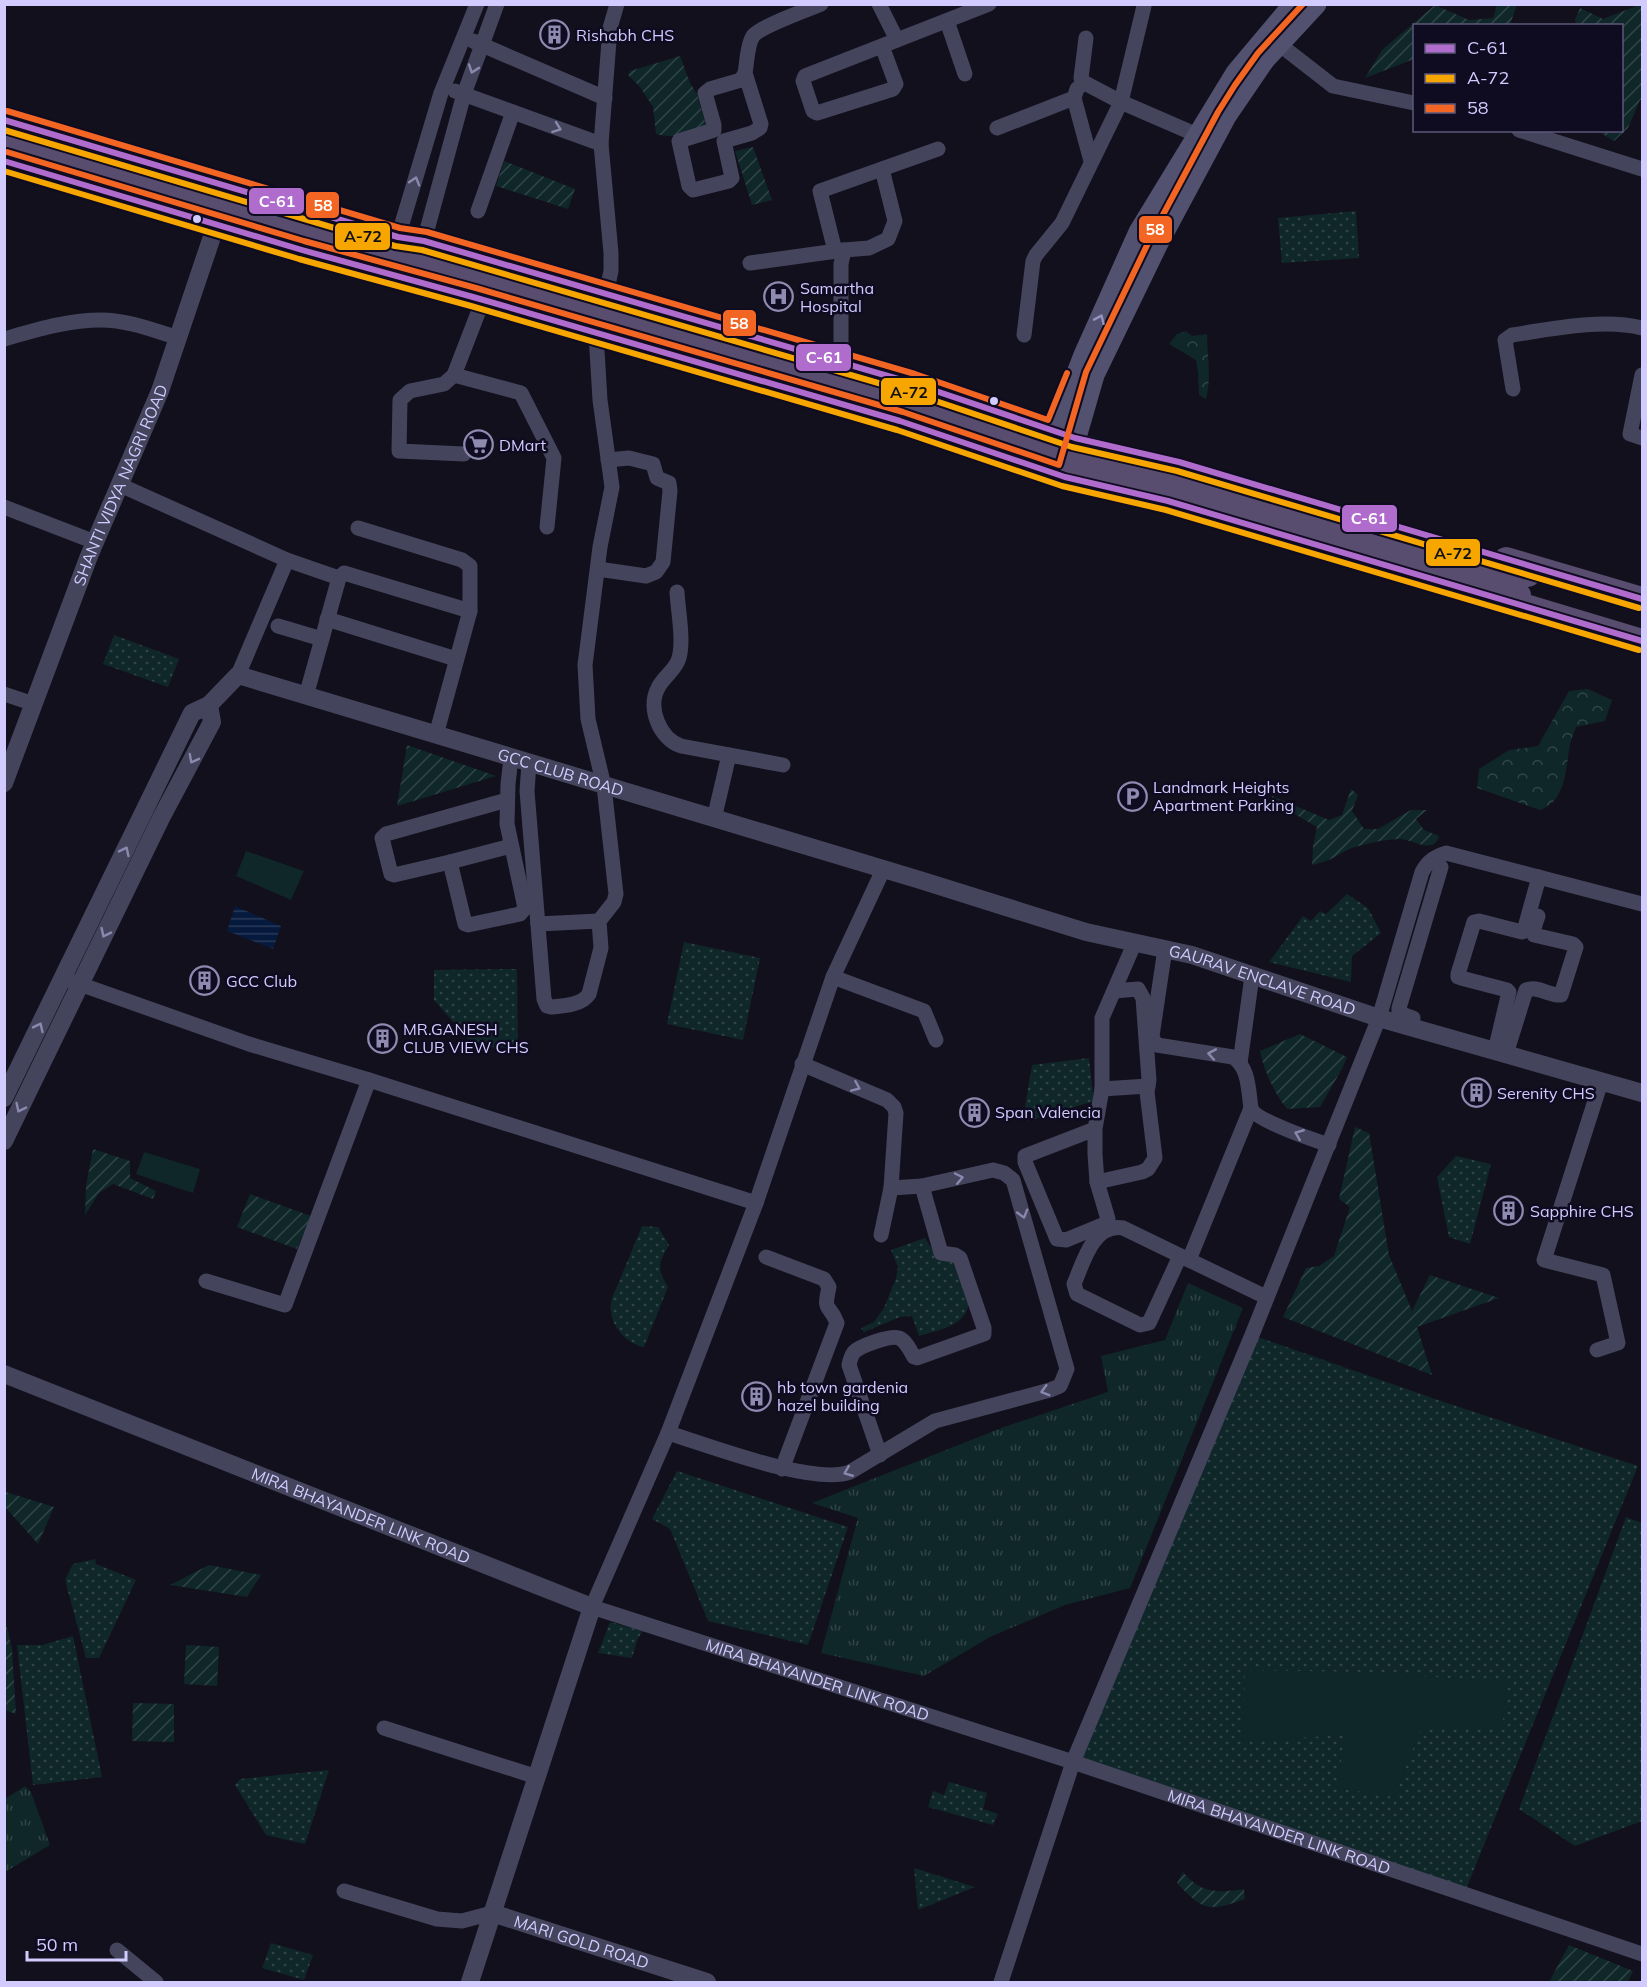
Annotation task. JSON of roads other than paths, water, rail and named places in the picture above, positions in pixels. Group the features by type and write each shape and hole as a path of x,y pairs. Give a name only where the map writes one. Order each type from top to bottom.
{"main road":[{"path":"1065,477 1064,434 1084,355 1139,232 1197,135 1238,84 1294,4"},
{"path":"1041,470 1064,434 1158,243 1226,116 1238,84 1265,59 1316,4"},
{"path":"4,120 398,237 424,241 912,383 1064,434 1179,462 1642,599"},
{"path":"4,128 263,205 906,389 1086,448 1184,473 1524,585 1600,628"},
{"path":"4,151 755,369 1524,585 1611,590"},
{"path":"4,161 384,274 483,300 900,421 1041,470 1168,501 1642,641"},
{"path":"1139,232 1158,243"}],"street":[{"path":"398,237 444,87 477,4"},
{"path":"424,241 464,94 497,4"},
{"path":"606,294 611,271 611,253 601,144 610,28 617,4"},
{"path":"745,73 761,124 760,129 724,141 732,178 729,182 693,190 689,186 679,141 714,130 705,93 710,89 741,80 745,73 753,37 764,28 821,4"},
{"path":"879,4 890,43 896,84 893,89 817,113 813,111 802,81 805,76 890,43 947,21 989,4"},
{"path":"1024,335 1033,261 1062,223 1121,102 1144,6"},
{"path":"947,21 965,74"},
{"path":"464,37 605,98"},
{"path":"1086,38 1081,78 1084,82 1121,102 1197,135"},
{"path":"1278,44 1333,86 1413,103"},
{"path":"1084,82 1077,89 1074,98 1091,161"},
{"path":"444,87 601,144"},
{"path":"998,128 1074,98"},
{"path":"478,212 513,112"},
{"path":"1525,132 1642,169"},
{"path":"841,362 840,250 820,191 938,149"},
{"path":"750,263 869,248 888,239 895,221 882,169"},
{"name":"SHANTI VIDYA NAGRI ROAD","path":"4,783 95,542 160,391 228,187"},
{"path":"464,454 399,451 400,400 411,392 444,384 454,375 483,300"},
{"path":"4,339 46,327 102,320 127,323 178,338"},
{"path":"1513,389 1505,340 1512,335 1565,327 1628,324 1642,328"},
{"path":"520,760 527,791 544,999 547,1006 551,1007 579,1002 586,999 589,994 601,948 599,921 614,902 615,894 604,786 588,719 585,665 612,487 600,400 596,334"},
{"path":"454,375 521,393 555,458 547,527"},
{"path":"1642,375 1630,434 1642,438"},
{"path":"598,569 645,576 656,572 663,562 670,491 669,483 657,478 652,464 629,458 608,460"},
{"path":"120,485 287,560 339,578"},
{"path":"4,507 95,542"},
{"path":"358,528 467,562 470,566 470,611 436,735"},
{"path":"4,1141 211,714 238,675 287,560"},
{"path":"306,696 339,578 344,573 470,611"},
{"path":"677,592 679,659 659,685 654,702 659,725 665,736 672,743 783,765"},
{"path":"327,619 456,659"},
{"path":"278,626 322,639"},
{"name":"GCC CLUB ROAD","path":"238,675 883,870"},
{"path":"4,693 34,704"},
{"path":"4,1098 192,713 211,714"},
{"path":"714,819 729,755"},
{"path":"450,862 465,924 520,914 525,908 507,824 507,800 520,760"},
{"path":"507,800 386,834 382,838 394,875 511,846"},
{"path":"1001,1983 1073,1762 1329,1145 1379,1018 1427,863 1436,856 1446,853 1642,904"},
{"path":"1411,1027 1413,1018 1399,1013 1399,1008 1441,867"},
{"path":"470,1983 592,1607 668,1433 756,1203 833,977 883,870"},
{"name":"GAURAV ENCLAVE ROAD","path":"883,870 1086,932 1192,956 1379,1018 1642,1093"},
{"path":"1500,1053 1509,992 1458,977 1458,974 1474,922 1479,921 1524,931 1544,878"},
{"path":"1500,1053 1526,990 1532,988 1556,996 1561,995 1576,947 1573,944 1533,934 1544,878"},
{"path":"1417,890 1432,895"},
{"path":"538,924 599,921"},
{"path":"1095,1129 1024,1156 1057,1239 1060,1240 1066,1240 1107,1222 1108,1216 1097,1182 1095,1129 1102,1089 1102,1018 1135,942"},
{"path":"1165,949 1152,1036 1157,1045 1233,1057 1240,1063 1246,1078 1251,1108 1256,1114 1269,1122 1329,1145"},
{"path":"1240,1063 1252,976"},
{"path":"833,977 924,1011 936,1040"},
{"path":"62,978 249,1044 756,1203"},
{"path":"1097,1182 1142,1172 1155,1158 1143,998 1138,989 1114,991"},
{"path":"802,1064 891,1103 896,1113 891,1188 881,1235"},
{"path":"206,1281 285,1305 369,1080"},
{"path":"1597,1350 1618,1343 1603,1275 1544,1260 1601,1082"},
{"path":"1102,1089 1148,1086"},
{"path":"1251,1108 1184,1258 1149,1323 1140,1325 1077,1294 1074,1284 1090,1245 1104,1231 1117,1227 1123,1228 1184,1258 1266,1297"},
{"path":"668,1433 782,1469 840,1476 880,1455 935,1421 1060,1386 1067,1369 1013,1180 1004,1173 993,1170 922,1186 891,1188"},
{"path":"880,1455 849,1365 856,1351 863,1346 894,1337 904,1341 917,1358 984,1334 984,1328 960,1258 941,1253 922,1186"},
{"path":"766,1257 824,1278 829,1287 826,1307 837,1323 782,1469"},
{"name":"MIRA BHAYANDER LINK ROAD","path":"4,1374 592,1607 1073,1762 1642,1954"},
{"path":"384,1728 537,1777"},
{"path":"344,1891 437,1919 462,1921 492,1913"},
{"name":"MARI GOLD ROAD","path":"492,1913 707,1983"},
{"path":"117,1950 156,1983"}],"water":[{"path":"235,906 281,926 273,949 227,931"}],"place":[{"name":"Rishabh CHS","path":"555,35"},
{"name":"Samartha Hospital","path":"779,297"},
{"name":"DMart","path":"478,445"},
{"name":"Landmark Heights Apartment Parking","path":"1132,796"},
{"name":"GCC Club","path":"205,981"},
{"name":"MR.GANESH CLUB VIEW CHS","path":"382,1038"},
{"name":"Serenity CHS","path":"1476,1093"},
{"name":"Span Valencia","path":"974,1112"},
{"name":"Sapphire CHS","path":"1509,1211"},
{"name":"hb town gardenia hazel building","path":"756,1396"}]}
